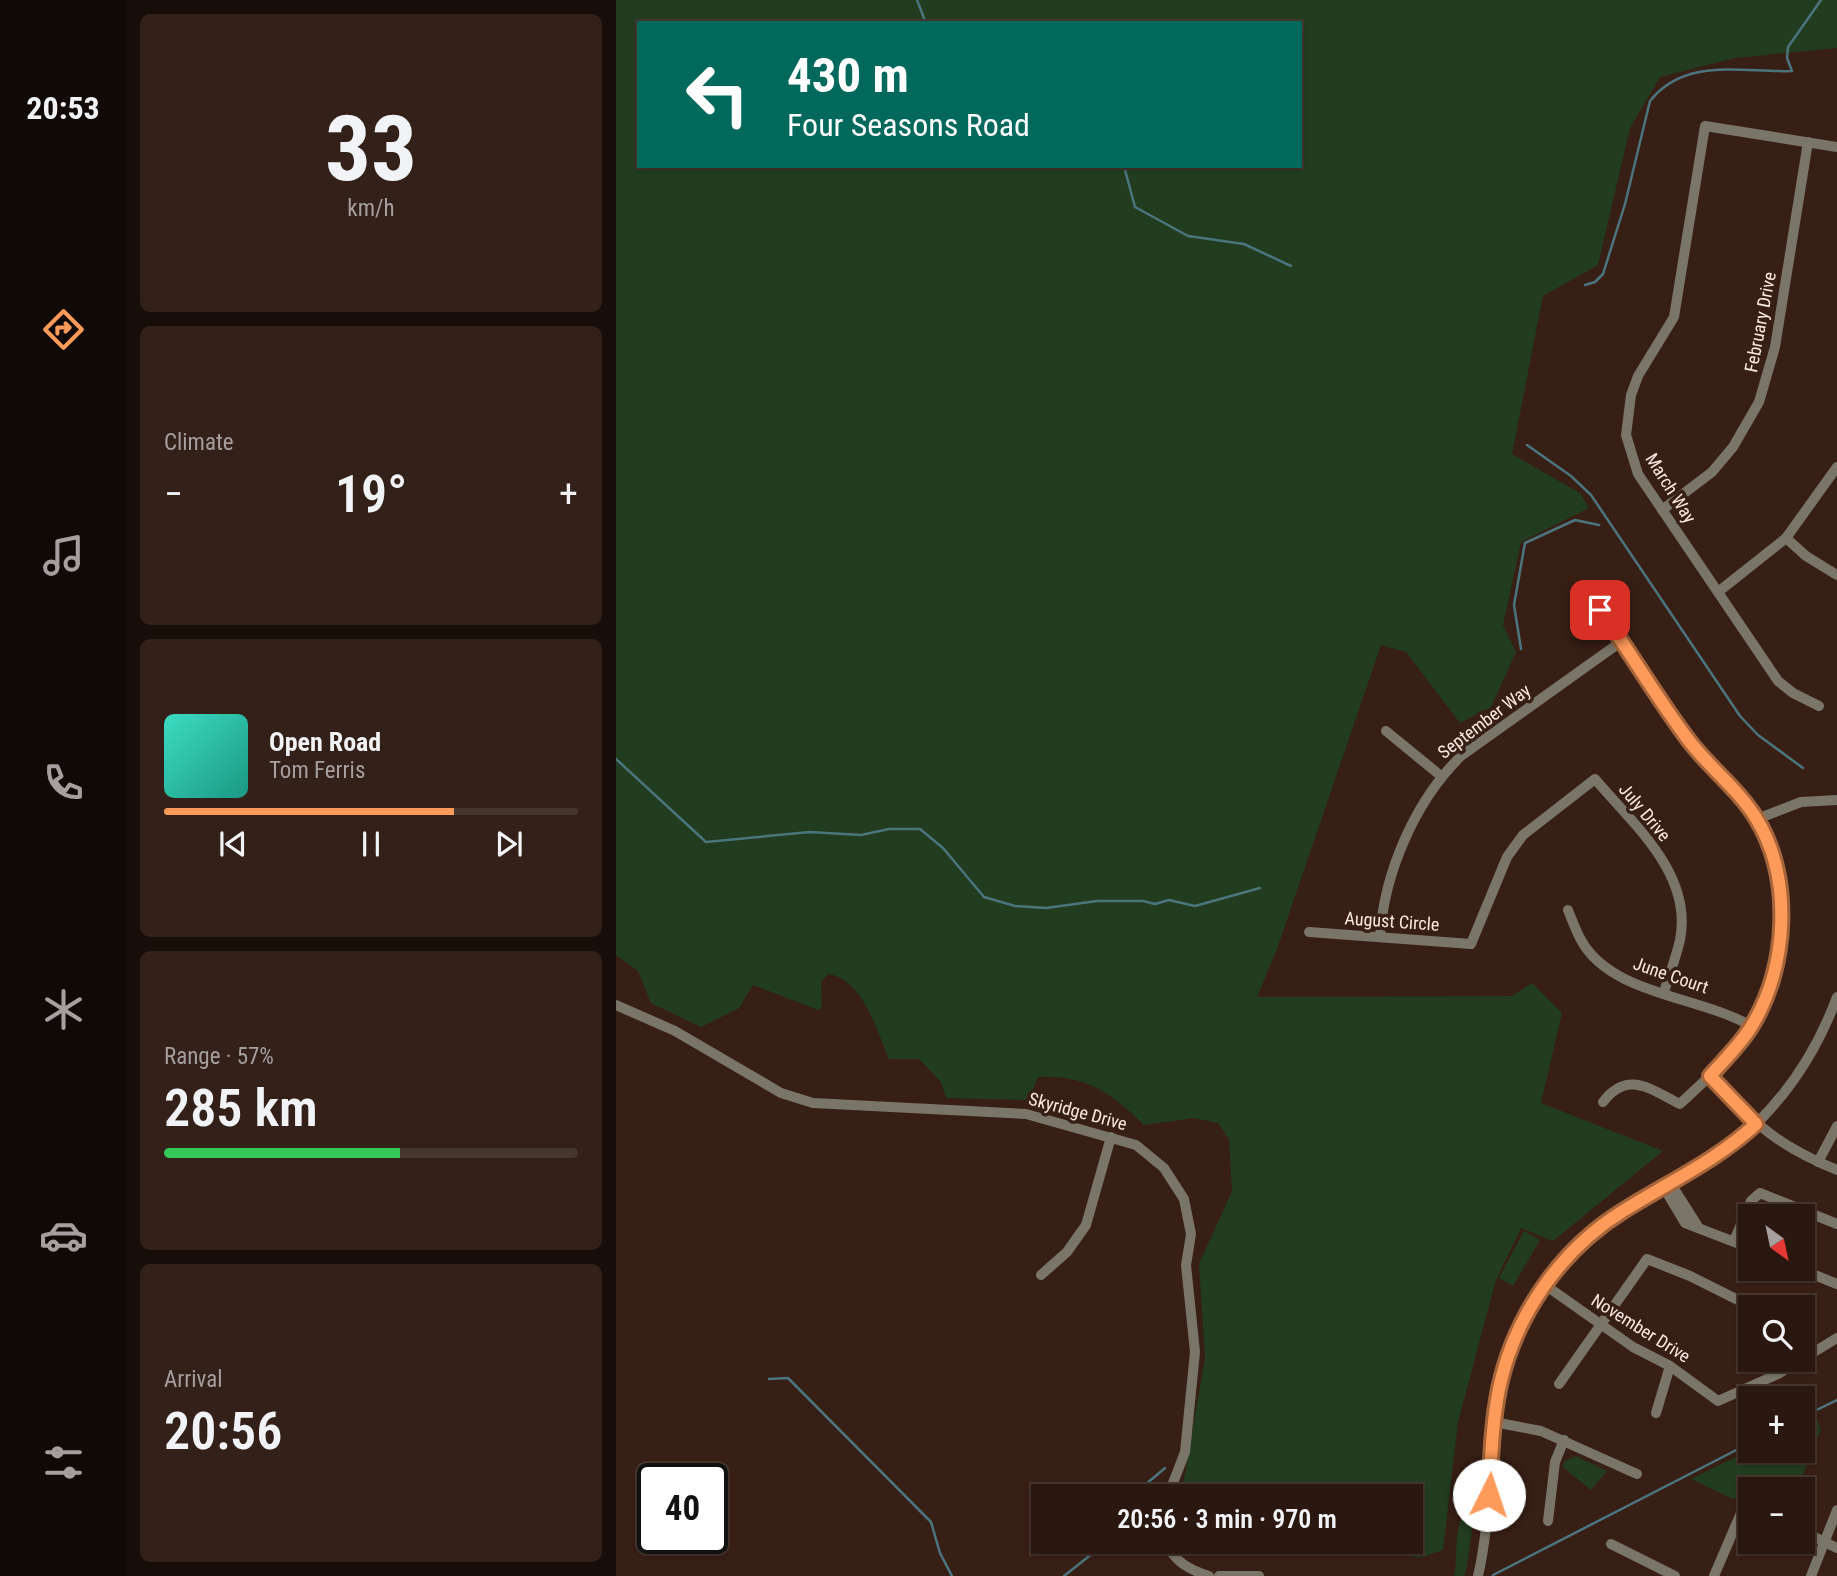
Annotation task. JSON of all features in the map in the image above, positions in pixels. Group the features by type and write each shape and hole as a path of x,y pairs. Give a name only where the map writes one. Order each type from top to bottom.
{"street":[{"name":"March Way","path":"1808,142 1705,126 1674,317 1638,376 1626,415 1631,457 1638,474 1778,681 1793,693 1819,706"},
{"path":"1808,142 1837,147"},
{"name":"February Drive","path":"1662,510 1712,472 1733,447 1759,402 1775,347 1808,142"},
{"path":"1718,592 1786,538 1837,467"},
{"path":"1786,538 1806,556 1837,575"},
{"path":"1582,592 1622,640 1690,741 1738,792 1757,819 1771,849 1781,914 1775,970 1751,1027 1710,1076 1680,1104 1636,1083 1616,1088 1603,1102"},
{"name":"September Way","path":"1380,937 1382,905 1388,886 1412,826 1441,776 1461,757 1622,640"},
{"path":"1386,731 1441,776"},
{"name":"July Drive","path":"1471,944 1501,868 1523,835 1595,779 1659,855 1679,896 1680,940 1664,992"},
{"path":"1757,819 1801,802 1837,800"},
{"name":"June Court","path":"1569,910 1581,941 1594,958 1613,973 1634,984 1723,1011 1751,1027"},
{"name":"August Circle","path":"1309,932 1471,944"},
{"path":"1478,1576 1488,1519 1494,1422 1499,1391 1512,1345 1545,1285 1564,1260 1598,1229 1722,1153 1756,1124 1806,1063 1837,997"},
{"name":"Skyridge Drive","path":"616,1005 675,1031 781,1093 813,1103 1027,1114 1136,1144 1164,1168 1184,1199 1191,1234 1186,1265 1195,1352 1185,1452 1173,1484"},
{"path":"1710,1076 1756,1124 1787,1148 1837,1170"},
{"path":"1818,1162 1837,1126"},
{"path":"1041,1275 1067,1252 1086,1225 1111,1137"},
{"path":"1667,1186 1682,1210 1697,1225 1738,1243"},
{"path":"1734,1241 1751,1201 1760,1193 1837,1224"},
{"path":"1559,1384 1647,1259 1690,1276 1738,1300"},
{"path":"1815,1275 1837,1284"},
{"name":"November Drive","path":"1545,1285 1633,1347 1671,1366 1718,1401 1771,1372"},
{"path":"1815,1348 1837,1338"},
{"path":"1656,1413 1671,1366"},
{"path":"1494,1422 1522,1426 1564,1440 1637,1474"},
{"path":"1548,1521 1555,1462 1564,1440"},
{"path":"1811,1576 1837,1510"},
{"path":"1714,1576 1738,1522"},
{"path":"1815,1538 1837,1548"},
{"path":"1611,1544 1675,1576"},
{"path":"1174,1554 1188,1569 1209,1576"},
{"path":"1219,1576 1259,1576"}],"green space":[{"path":"616,0 1837,0 1837,48 1735,58 1660,77 1630,128 1598,265 1543,296 1512,454 1580,493 1589,508 1521,542 1503,625 1516,652 1491,707 1460,723 1406,652 1381,645 1277,949 1257,997 1512,996 1532,983 1562,1013 1541,1103 1663,1151 1553,1241 1521,1228 1496,1280 1458,1422 1443,1550 1419,1558 1402,1554 1423,1554 1423,1484 1183,1484 1205,1358 1199,1264 1232,1191 1229,1139 1218,1123 1194,1118 1144,1125 1120,1103 1096,1088 1055,1077 1038,1077 1029,1100 946,1098 941,1082 919,1059 889,1059 860,996 840,978 828,974 821,982 822,1007 818,1010 753,985 739,1008 701,1027 651,1003 638,971 616,955"},
{"path":"1524,1231 1540,1240 1513,1286 1499,1278"},
{"path":"1815,1417 1821,1429 1815,1444"},
{"path":"1576,1456 1607,1471 1591,1490 1563,1467 1565,1461"},
{"path":"1738,1456 1738,1463 1807,1463 1802,1477 1738,1477 1738,1497 1733,1499 1691,1479"},
{"path":"1476,1501 1467,1566 1464,1576 1454,1576 1459,1526 1468,1509"}],"waterway":[{"path":"917,0 925,21"},
{"path":"1585,285 1595,282 1603,274 1625,204 1650,101 1664,87 1698,72 1792,71 1787,58 1788,47 1821,0"},
{"path":"1125,168 1135,207 1188,236 1244,244 1291,266"},
{"path":"1527,445 1571,476 1591,495 1740,716 1758,735 1803,768"},
{"path":"1521,649 1514,605 1525,543 1575,520 1599,525"},
{"path":"616,759 706,842 810,832 861,835 889,829 920,829 943,848 984,897 1015,906 1046,908 1097,901 1143,901 1155,904 1169,900 1195,906 1260,888"},
{"path":"769,1379 788,1378 931,1522 940,1553 952,1576"},
{"path":"1815,1411 1837,1400"},
{"path":"1493,1575 1738,1449"},
{"path":"1146,1484 1165,1468"},
{"path":"1064,1576 1092,1554"}],"route":[{"path":"1489,1495 1494,1422 1504,1368 1525,1317 1545,1285 1564,1260 1598,1229 1622,1211 1722,1153 1756,1124 1710,1076 1751,1027 1775,970 1780,944 1778,878 1771,849 1757,819 1738,792 1690,741 1600,610"}]}
